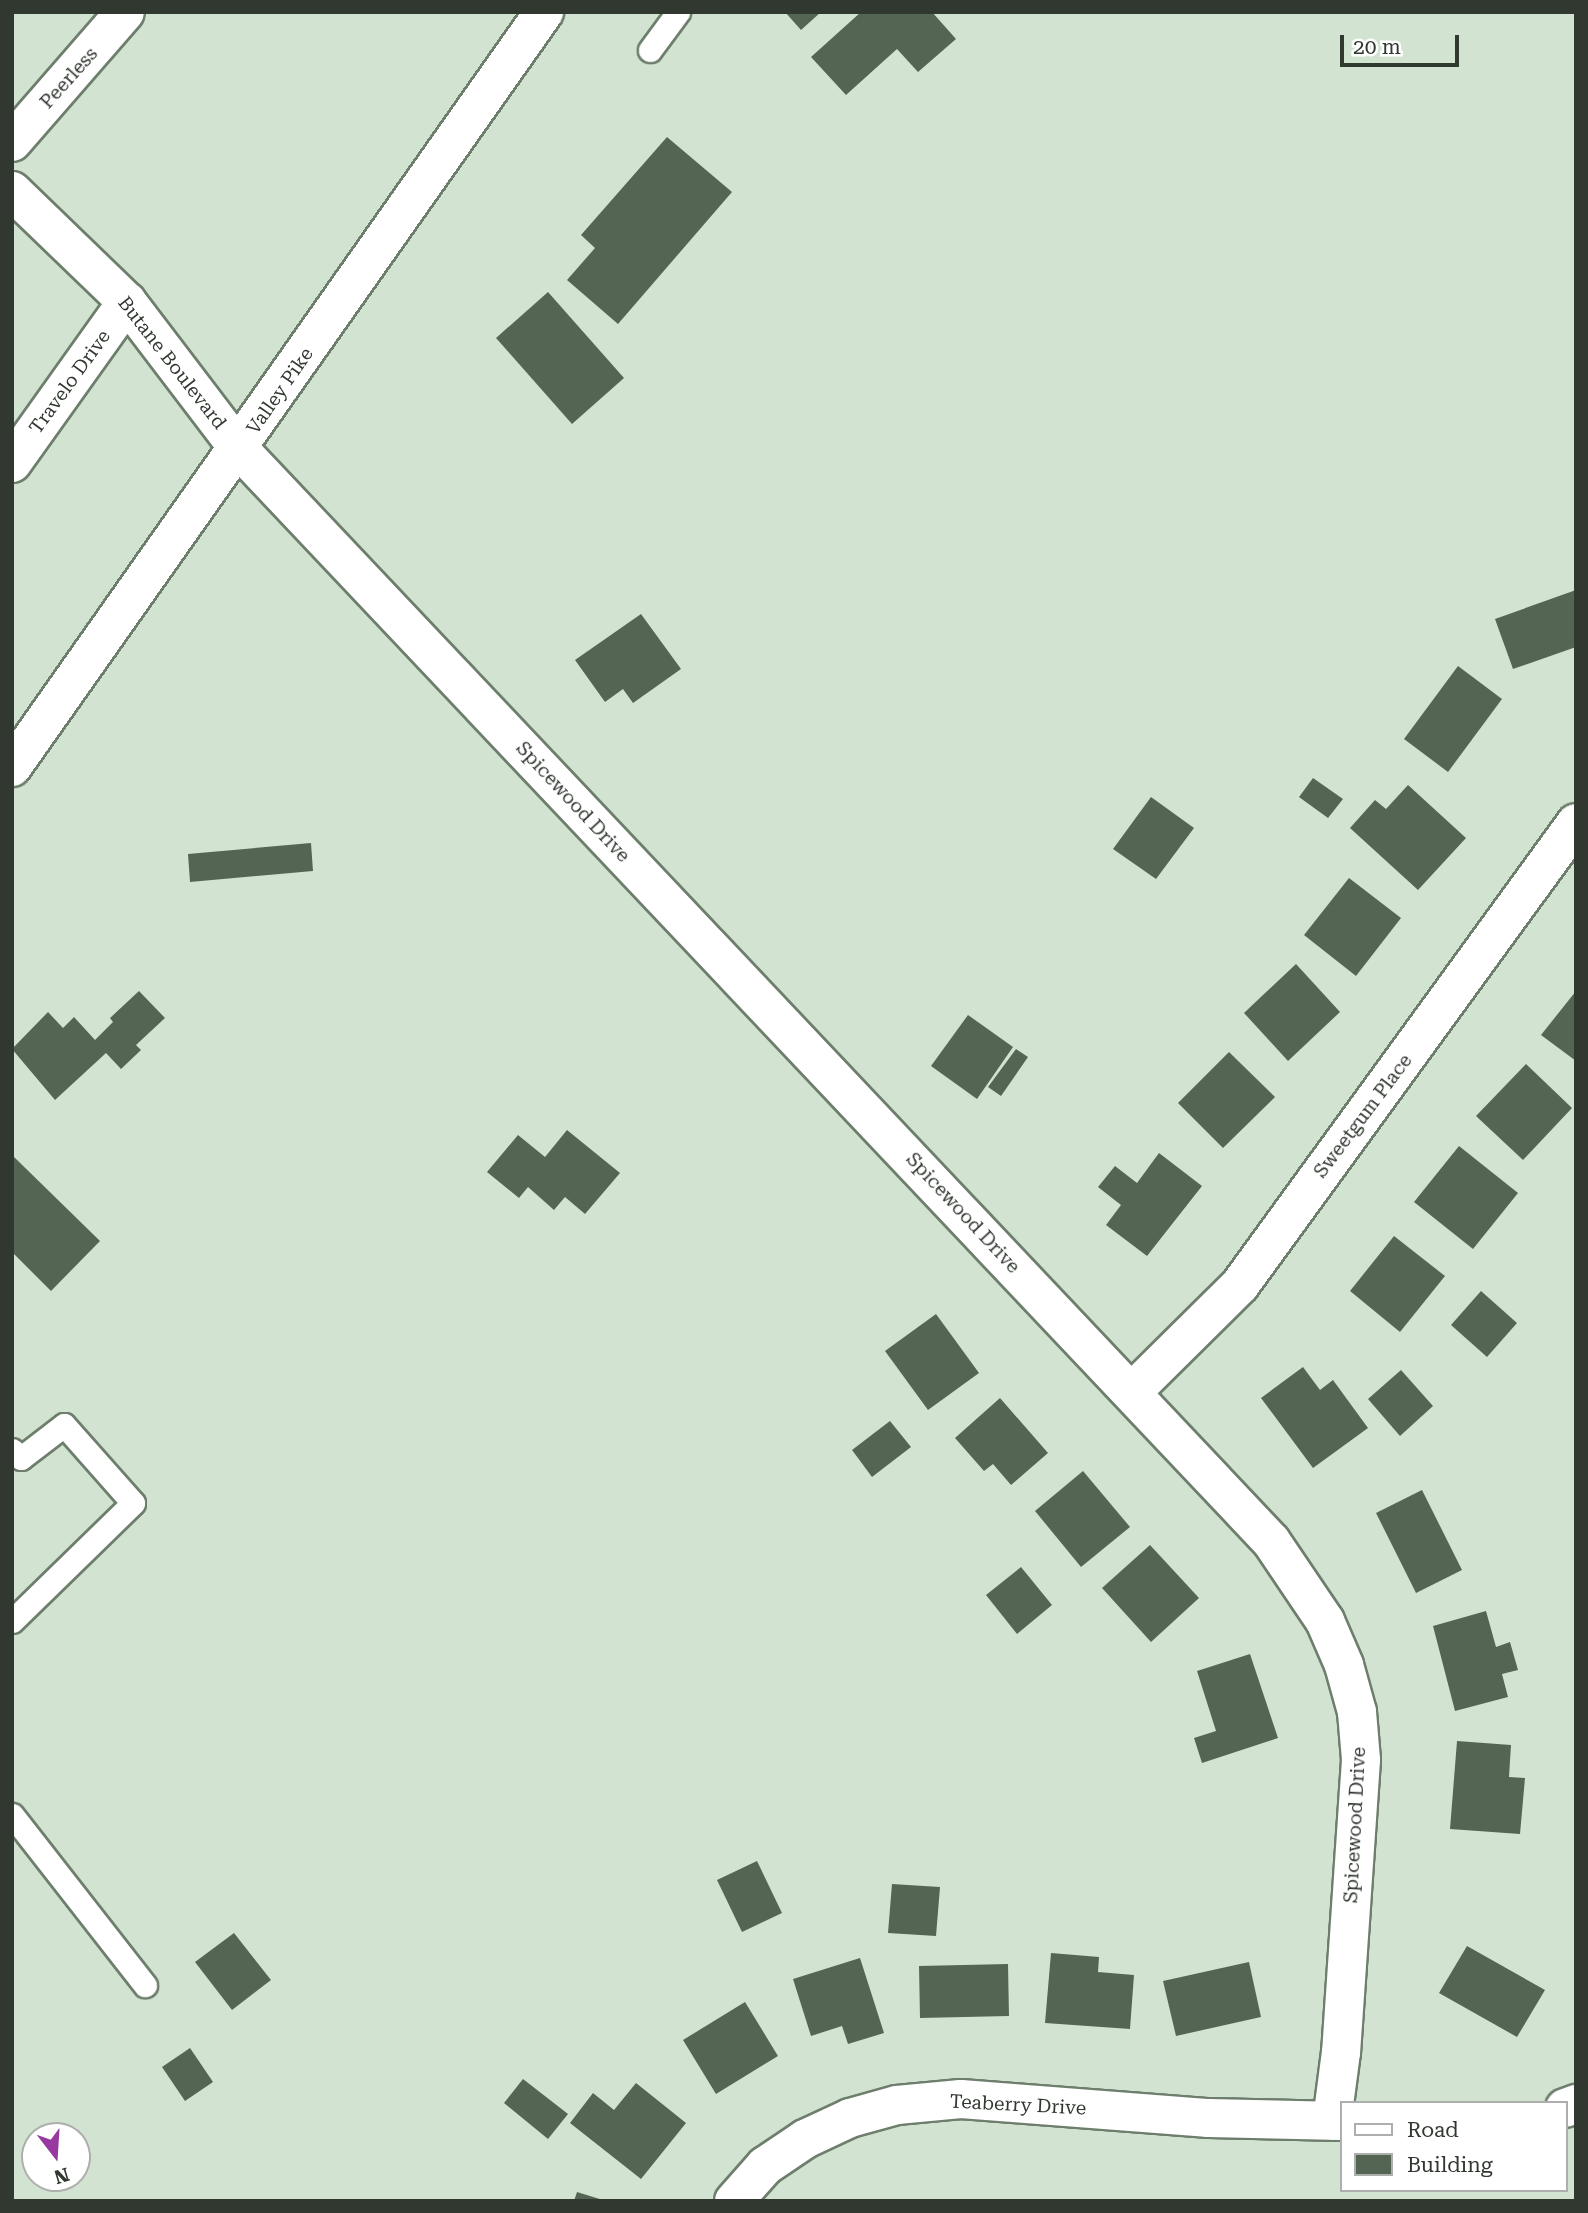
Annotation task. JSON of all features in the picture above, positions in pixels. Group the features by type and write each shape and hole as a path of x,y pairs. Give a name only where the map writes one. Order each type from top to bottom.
{"street":[{"name":"Peerless","path":"12,142 125,12"},
{"name":"Valley Pike","path":"12,767 239,449 544,12"},
{"name":"Butane Boulevard","path":"12,191 127,302 239,449"},
{"name":"Travelo Drive","path":"12,463 127,302"},
{"name":"Spicewood Drive","path":"239,449 1271,1541 1325,1621 1344,1665 1357,1712 1360,1760 1337,2121"},
{"name":"Sweetgum Place","path":"1132,1392 1240,1285 1576,823"},
{"name":"Teaberry Drive","path":"734,2201 765,2166 805,2138 850,2118 897,2105 961,2099 1209,2118 1337,2121"}],"lane":[{"path":"650,50 678,12"},
{"path":"12,1621 133,1503 64,1425 15,1458"},
{"path":"12,1815 145,1985"}],"building":[{"path":"785,12 821,12 801,30"},
{"path":"861,12 932,12 956,39 918,72 897,49 846,95 811,57"},
{"path":"667,137 732,192 618,324 567,280 595,248 581,235"},
{"path":"548,292 624,378 572,424 496,338"},
{"path":"1576,590 1576,647 1513,669 1495,619"},
{"path":"641,614 681,669 633,703 623,689 605,702 575,660"},
{"path":"1458,666 1502,699 1448,772 1404,739"},
{"path":"1313,778 1343,799 1328,818 1299,797"},
{"path":"1408,785 1466,838 1418,890 1350,828 1375,800 1386,809"},
{"path":"1151,797 1194,828 1156,879 1113,849"},
{"path":"311,843 313,871 190,882 188,854"},
{"path":"1349,878 1401,918 1356,976 1304,935"},
{"path":"1296,964 1340,1012 1288,1061 1244,1013"},
{"path":"139,991 165,1018 136,1045 141,1050 121,1069 106,1053 55,1100 12,1049 48,1012 63,1028 74,1017 95,1040 113,1022 110,1018"},
{"path":"1576,991 1576,1061 1541,1035"},
{"path":"968,1015 1013,1047 977,1099 931,1066"},
{"path":"1016,1049 1028,1057 1001,1096 988,1087"},
{"path":"1229,1052 1275,1097 1223,1148 1178,1103"},
{"path":"1526,1064 1572,1108 1523,1160 1476,1116"},
{"path":"567,1130 620,1173 585,1214 565,1197 554,1210 528,1187 519,1198 487,1172 518,1135 545,1157"},
{"path":"1459,1146 1518,1193 1473,1249 1414,1202"},
{"path":"1159,1153 1202,1186 1147,1256 1106,1225 1121,1205 1098,1187 1115,1166 1137,1183"},
{"path":"12,1155 100,1241 51,1291 12,1252"},
{"path":"1394,1236 1445,1276 1400,1332 1350,1291"},
{"path":"1481,1291 1517,1323 1487,1357 1451,1325"},
{"path":"936,1314 979,1373 928,1410 885,1351"},
{"path":"1303,1367 1320,1390 1333,1380 1368,1428 1313,1468 1261,1398"},
{"path":"1401,1370 1433,1406 1400,1436 1368,1399"},
{"path":"1000,1398 1048,1453 1011,1485 993,1464 984,1471 955,1438"},
{"path":"890,1421 911,1447 872,1477 852,1450"},
{"path":"1083,1471 1130,1527 1081,1567 1035,1511"},
{"path":"1422,1490 1462,1570 1416,1593 1376,1513"},
{"path":"1150,1545 1199,1598 1151,1642 1102,1588"},
{"path":"1021,1567 1052,1605 1017,1634 986,1595"},
{"path":"1486,1611 1496,1647 1510,1642 1518,1670 1502,1674 1508,1697 1455,1711 1433,1626"},
{"path":"1250,1654 1278,1738 1202,1763 1194,1738 1216,1731 1197,1671"},
{"path":"1457,1741 1511,1745 1509,1777 1525,1778 1520,1834 1450,1829"},
{"path":"757,1861 782,1913 742,1932 717,1880"},
{"path":"892,1884 940,1887 936,1936 888,1933"},
{"path":"234,1933 271,1980 232,2010 195,1962"},
{"path":"1467,1946 1545,1990 1517,2037 1439,1993"},
{"path":"1051,1953 1099,1957 1098,1972 1134,1975 1130,2029 1045,2023"},
{"path":"860,1958 884,2033 848,2044 842,2026 811,2036 793,1979"},
{"path":"1249,1962 1261,2017 1176,2036 1163,1981"},
{"path":"1008,1964 1009,2016 920,2018 919,1966"},
{"path":"745,2002 778,2056 716,2094 683,2040"},
{"path":"190,2048 213,2082 185,2101 162,2067"},
{"path":"523,2079 568,2114 548,2139 504,2103"},
{"path":"636,2083 686,2123 641,2179 570,2123 593,2093 614,2110"},
{"path":"577,2192 603,2200 603,2201 574,2201"}]}
